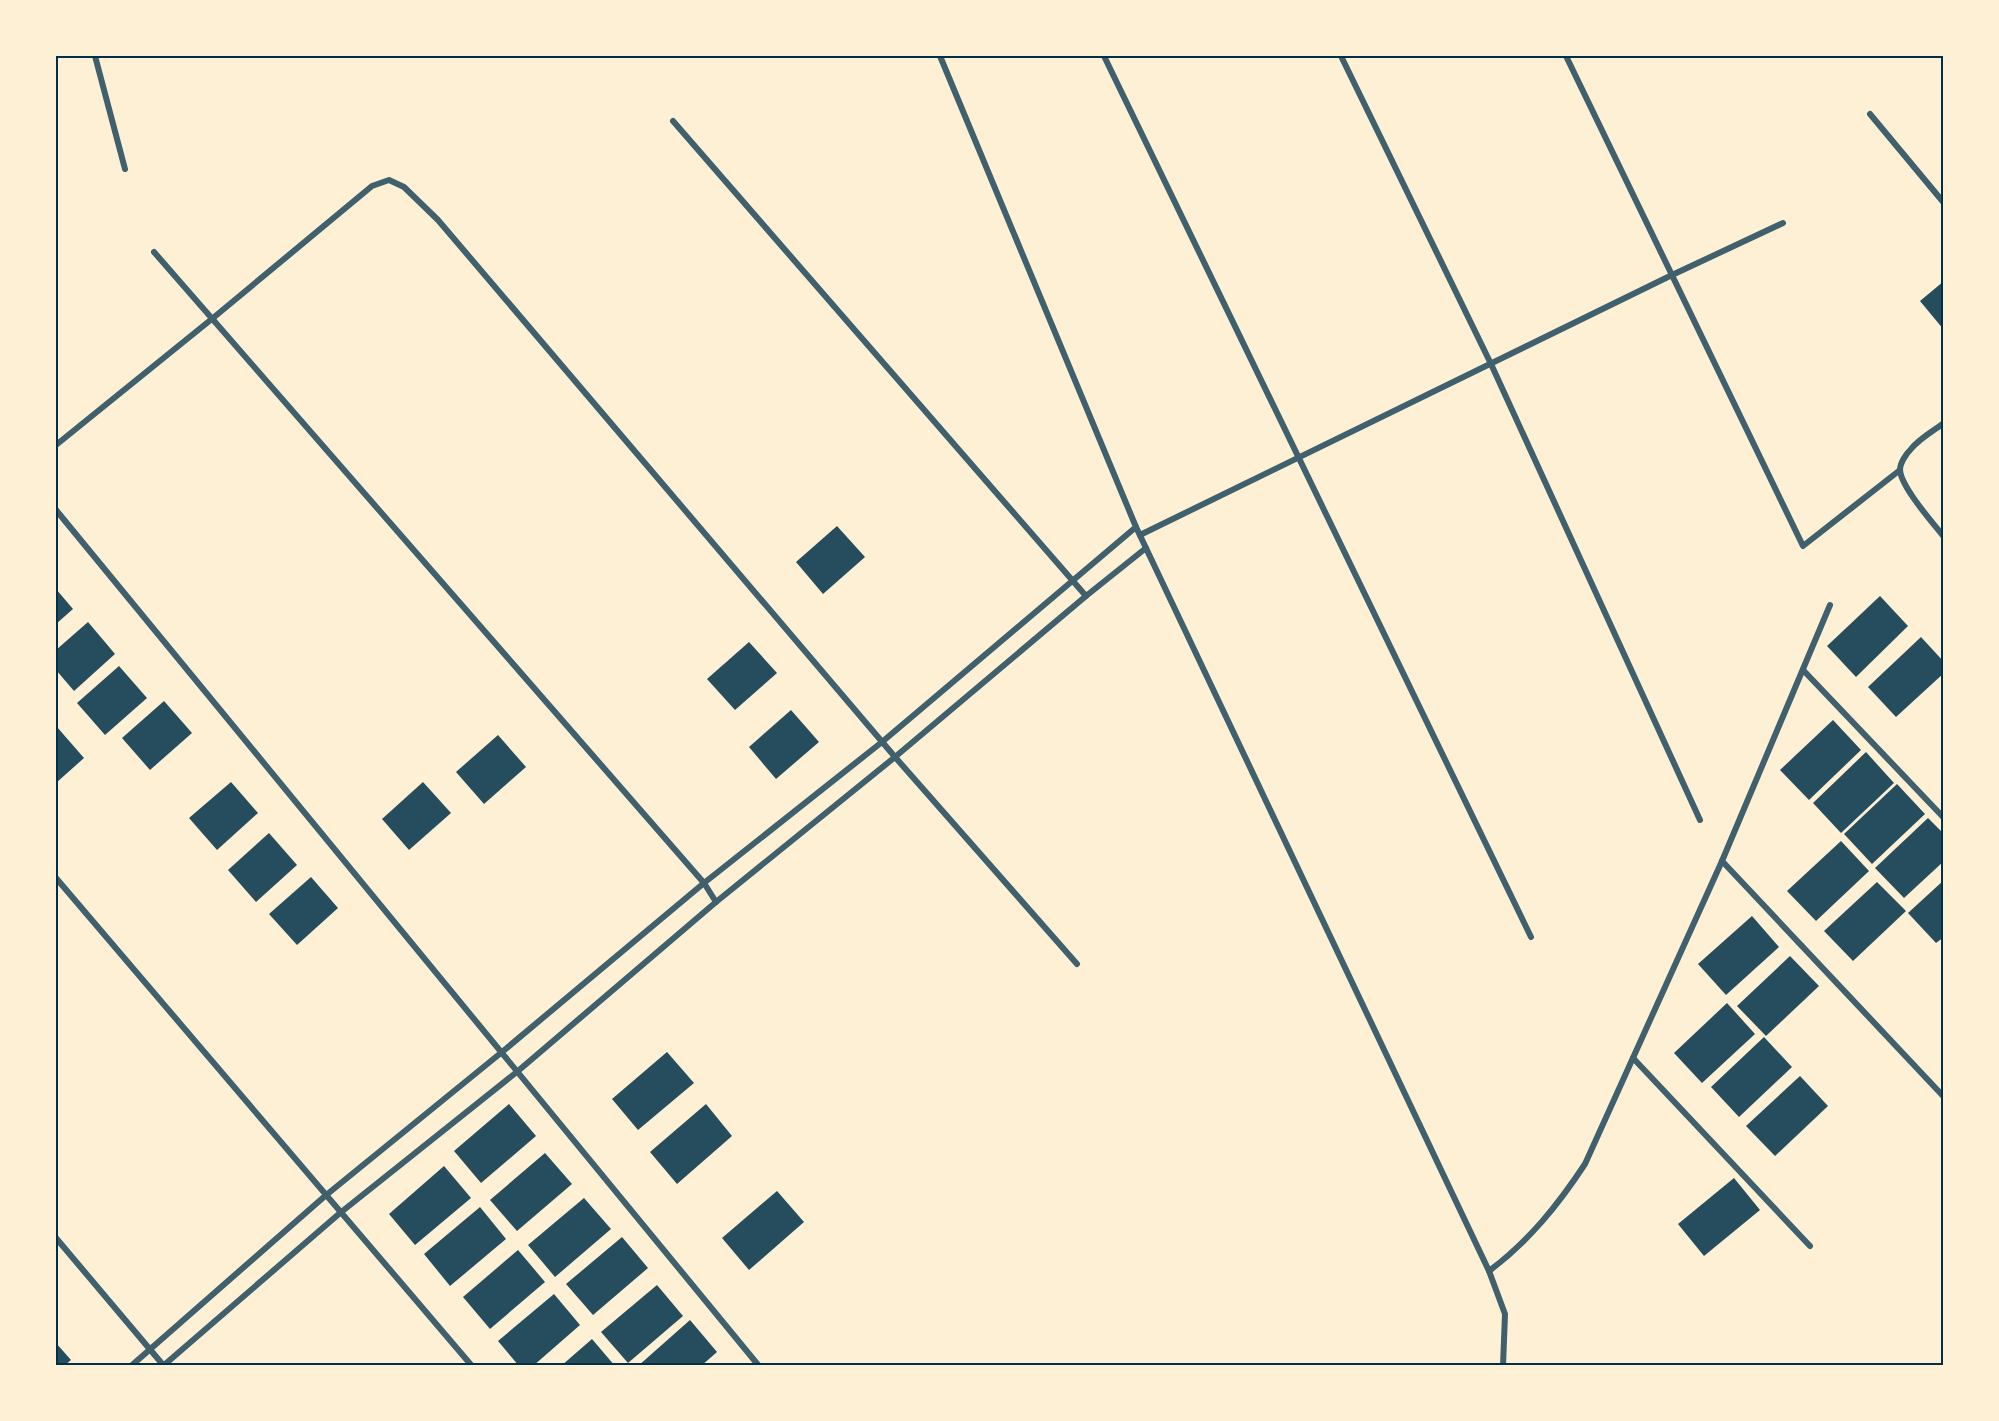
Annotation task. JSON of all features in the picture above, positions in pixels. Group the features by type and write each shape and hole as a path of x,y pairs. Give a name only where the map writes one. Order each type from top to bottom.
{"street":[{"path":"95,56 125,170"},
{"path":"940,56 1136,527 1489,1271 1505,1314 1504,1364"},
{"path":"1104,56 1531,937"},
{"path":"1341,56 1491,364 1700,820"},
{"path":"1566,56 1803,546 1900,470 1912,448 1944,423"},
{"path":"1870,114 1944,203"},
{"path":"673,121 1086,596"},
{"path":"56,445 372,186 389,180 404,187 438,219 882,742 1077,964"},
{"path":"1140,535 1672,274 1783,224"},
{"path":"154,252 704,883 716,902"},
{"path":"1900,470 1913,497 1944,537"},
{"path":"56,510 759,1365"},
{"path":"131,1365 325,1196 704,883 882,742 1136,527"},
{"path":"56,1238 163,1365 340,1213 518,1071 716,902 895,757 1146,548"},
{"path":"1489,1271 1511,1254 1562,1199 1585,1164 1722,861 1830,605"},
{"path":"1804,670 1944,818"},
{"path":"1722,861 1944,1097"},
{"path":"56,878 471,1365"},
{"path":"1633,1058 1810,1246"}],"building":[{"path":"1944,281 1944,330 1920,301"},
{"path":"837,526 865,557 823,594 796,562"},
{"path":"56,589 73,609 56,624"},
{"path":"1880,596 1908,626 1856,677 1827,646"},
{"path":"88,622 115,654 74,691 56,670 56,650"},
{"path":"1921,637 1944,662 1944,673 1896,717 1868,687"},
{"path":"749,642 777,673 735,710 707,679"},
{"path":"119,666 147,698 105,735 77,703"},
{"path":"164,701 192,733 150,770 122,738"},
{"path":"791,710 819,742 776,779 749,747"},
{"path":"1833,720 1861,750 1809,800 1780,770"},
{"path":"56,728 84,758 56,783"},
{"path":"498,735 526,767 484,804 456,772"},
{"path":"1866,752 1894,783 1841,833 1813,803"},
{"path":"231,782 258,813 217,850 189,818"},
{"path":"423,782 451,813 409,850 382,819"},
{"path":"1897,784 1925,814 1872,864 1844,834"},
{"path":"1928,818 1944,834 1944,861 1904,898 1875,868"},
{"path":"269,833 297,865 256,902 228,870"},
{"path":"1841,841 1869,871 1816,921 1787,891"},
{"path":"311,877 338,908 297,945 269,914"},
{"path":"1944,880 1944,937 1936,943 1908,913"},
{"path":"1877,882 1906,911 1853,961 1824,931"},
{"path":"1752,916 1779,947 1726,995 1698,964"},
{"path":"1790,956 1819,986 1766,1036 1737,1006"},
{"path":"1727,1003 1755,1034 1702,1083 1674,1053"},
{"path":"1764,1037 1792,1067 1739,1117 1711,1087"},
{"path":"667,1052 694,1083 638,1130 612,1099"},
{"path":"1800,1076 1828,1106 1775,1156 1746,1126"},
{"path":"509,1104 536,1136 481,1183 454,1151"},
{"path":"706,1104 732,1136 677,1184 650,1152"},
{"path":"545,1153 572,1184 517,1231 490,1200"},
{"path":"444,1166 471,1198 415,1245 389,1214"},
{"path":"1734,1178 1760,1210 1704,1256 1678,1224"},
{"path":"777,1191 804,1222 749,1270 722,1238"},
{"path":"584,1198 611,1229 555,1277 528,1245"},
{"path":"480,1207 506,1239 450,1286 424,1254"},
{"path":"622,1237 648,1268 593,1315 566,1284"},
{"path":"518,1250 545,1282 490,1329 463,1297"},
{"path":"657,1285 683,1316 628,1363 601,1332"},
{"path":"554,1294 580,1325 533,1366 519,1366 498,1341"},
{"path":"690,1320 717,1352 701,1366 638,1366"},
{"path":"592,1339 615,1366 561,1366"},
{"path":"56,1343 71,1360 64,1366 56,1366"}]}
